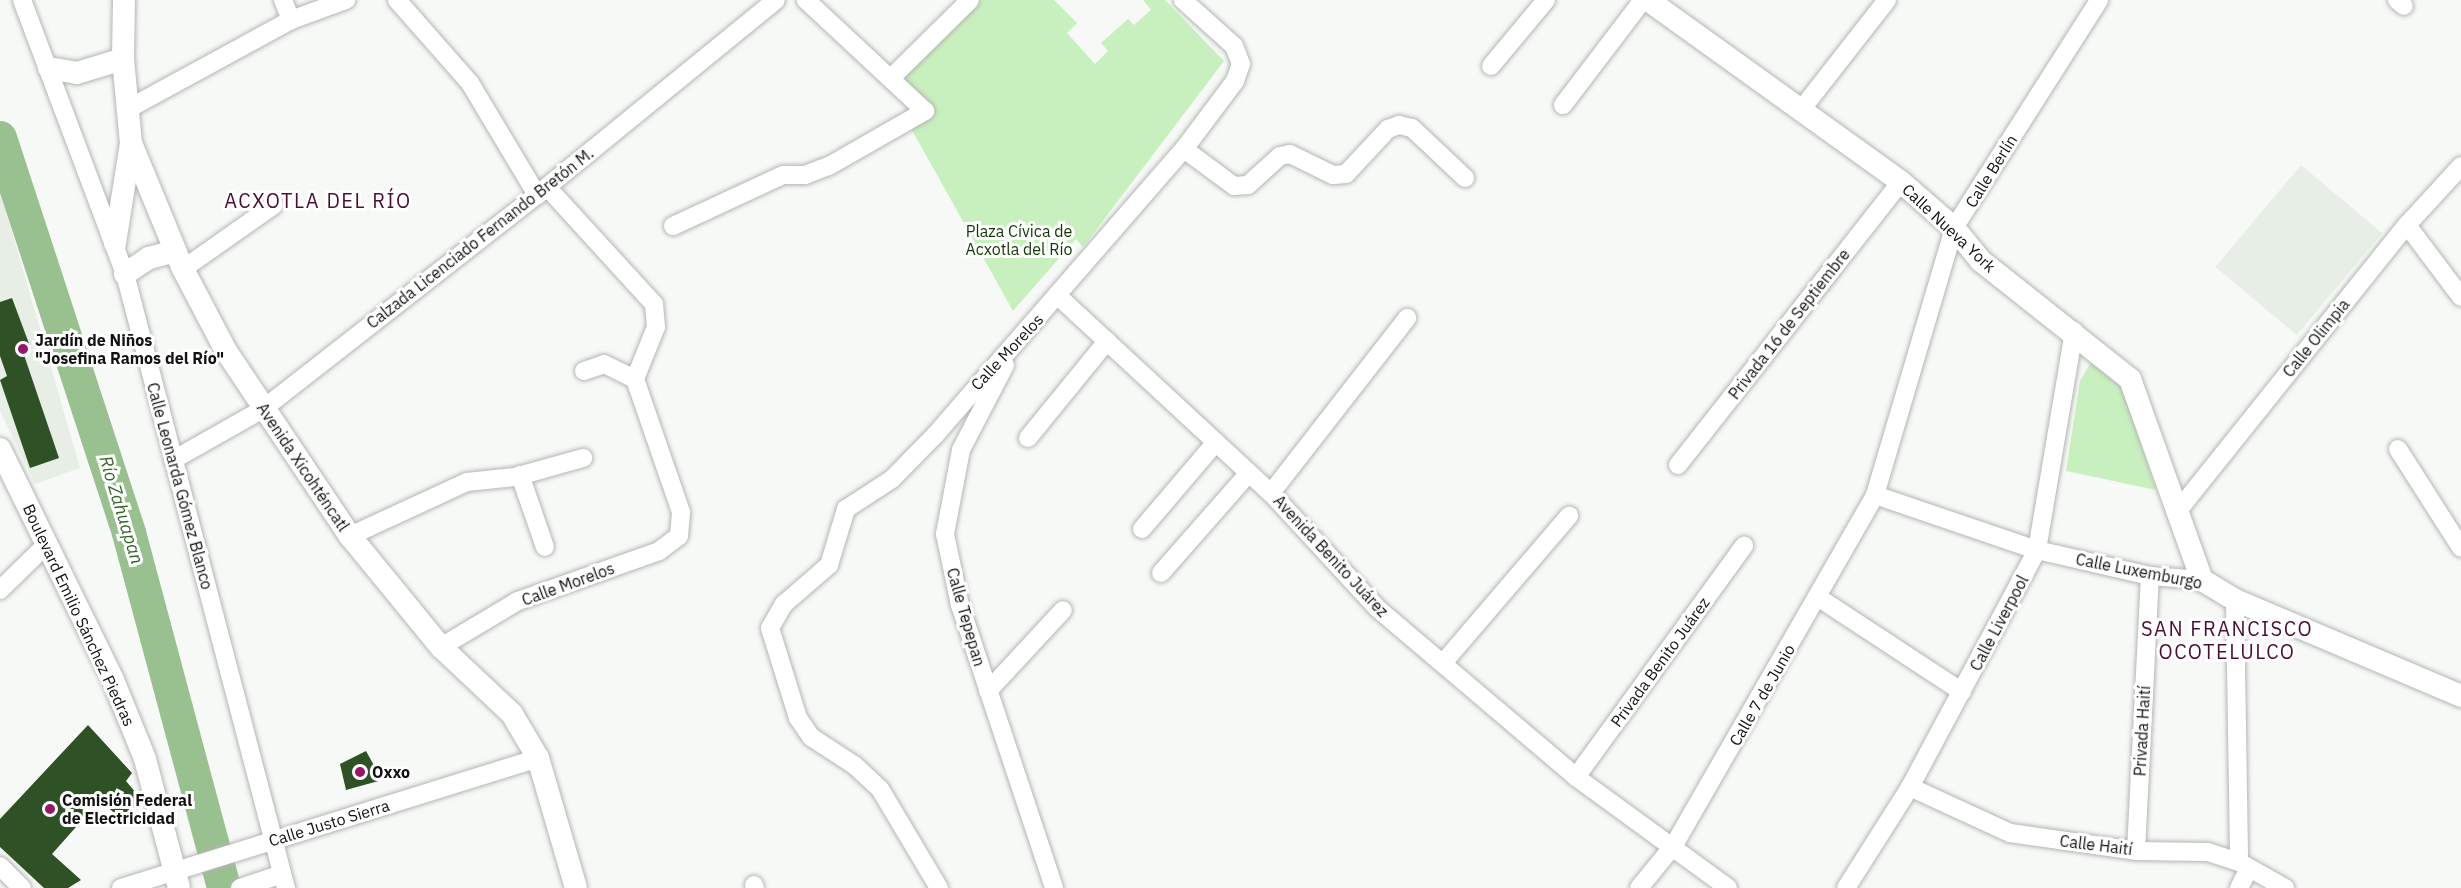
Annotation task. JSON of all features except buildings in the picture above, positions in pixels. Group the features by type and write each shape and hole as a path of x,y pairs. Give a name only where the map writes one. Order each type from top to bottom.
{"street":[{"name":"Calle Leonarda Gómez Blanco","path":"22,0 125,273 284,881"},
{"name":"Avenida Xicohténcatl","path":"124,0 123,59 126,110 131,142 179,260 226,351 350,536 441,647 512,714 538,758 576,888"},
{"path":"283,0 291,20"},
{"path":"126,110 291,20 346,0"},
{"path":"396,0 470,83 542,191 654,304 656,327 635,380 604,364 584,371"},
{"name":"Calzada Licenciado Fernando Bretón M.","path":"173,460 263,409 542,191 776,0"},
{"path":"673,226 783,175 805,175 830,166 925,111 893,76 806,0"},
{"path":"893,76 970,0"},
{"name":"Calle Morelos","path":"939,888 880,789 854,765 811,737 798,718 770,628 784,604 829,565 846,509 892,479 1013,350 1184,149 1235,81 1241,64 1234,46 1183,0"},
{"path":"1491,66 1546,0"},
{"path":"1563,105 1643,0"},
{"name":"Calle Nueva York","path":"1648,0 1901,182 1954,228 1981,261 2074,331 2130,379 2176,513 2202,580"},
{"path":"1801,110 1887,0"},
{"name":"Calle Berlín","path":"1875,495 1954,228 2099,0"},
{"path":"49,68 77,73 123,59"},
{"path":"1184,149 1234,186 1248,185 1280,156 1290,154 1332,175 1346,174 1388,129 1399,125 1412,128 1464,178"},
{"path":"115,243 131,142"},
{"name":"Calle Olimpia","path":"2176,513 2407,225 2461,166"},
{"name":"Privada 16 de Septiembre","path":"1678,465 1901,182"},
{"path":"125,273 149,258 179,260 274,205"},
{"path":"2407,225 2461,297"},
{"name":"Avenida Benito Juárez","path":"1058,296 1271,493 1377,608 1576,777 1674,845 1728,888"},
{"path":"1271,493 1407,318"},
{"name":"Calle Liverpool","path":"1846,888 1910,787 2037,550 2074,331"},
{"path":"1028,438 1107,341"},
{"name":"Calle Tepepan","path":"1013,350 961,450 945,534 960,605 1054,888"},
{"name":"Calle Morelos","path":"441,647 518,601 659,551 680,536 681,512 635,380"},
{"path":"1142,530 1216,442"},
{"name":"Boulevard Emilio Sánchez Piedras","path":"0,449 113,680 146,759 182,874"},
{"path":"2398,449 2461,548"},
{"path":"350,536 467,482 520,475 583,458"},
{"path":"1161,573 1249,472"},
{"path":"520,475 544,547"},
{"name":"Calle Luxemburgo","path":"1875,495 2037,550 2150,576 2202,580 2235,600 2461,696"},
{"name":"Calle 7 de Junio","path":"1639,888 1674,845 1819,598 1875,495"},
{"path":"1443,663 1569,516"},
{"path":"0,590 46,545"},
{"name":"Privada Benito Juárez","path":"1576,777 1744,546"},
{"name":"Privada Haití","path":"2136,851 2150,576"},
{"path":"1819,598 1962,692"},
{"path":"2235,600 2244,865 2240,888"},
{"path":"988,691 1063,610"},
{"name":"Calle Justo Sierra","path":"121,888 182,874 273,841 538,758"},
{"name":"Calle Haití","path":"1910,787 2010,833 2136,851 2208,852 2244,865 2285,888"},
{"path":"0,866 22,888"},
{"path":"240,888 262,880 284,881"}],"shaded area":[{"path":"2301,165 2382,233 2297,335 2216,267"},
{"name":"Jardín de Niños \"Josefina Ramos del Río\"","path":"0,190 80,468 35,484 0,411"}],"green space":[{"name":"Plaza Cívica de Acxotla del Río","path":"978,0 1054,0 1077,23 1067,33 1095,64 1108,51 1101,43 1128,19 1134,25 1151,10 1143,0 1165,0 1224,61 1083,247 1076,239 1013,311 908,123 905,72"},
{"path":"2090,364 2099,366 2123,388 2156,490 2066,471 2080,381"}],"waterway":[{"name":"Río Zahuapan","path":"0,138 129,533 224,888"}],"place":[{"name":"Jardín de Niños \"Josefina Ramos del Río\"","path":"23,349"},
{"name":"Oxxo","path":"360,772"},
{"name":"Comisión Federal de Electricidad","path":"50,809"}],"district":[{"name":"ACXOTLA DEL RÍO","path":"318,200"},
{"name":"SAN FRANCISCO OCOTELULCO","path":"2227,640"}]}
